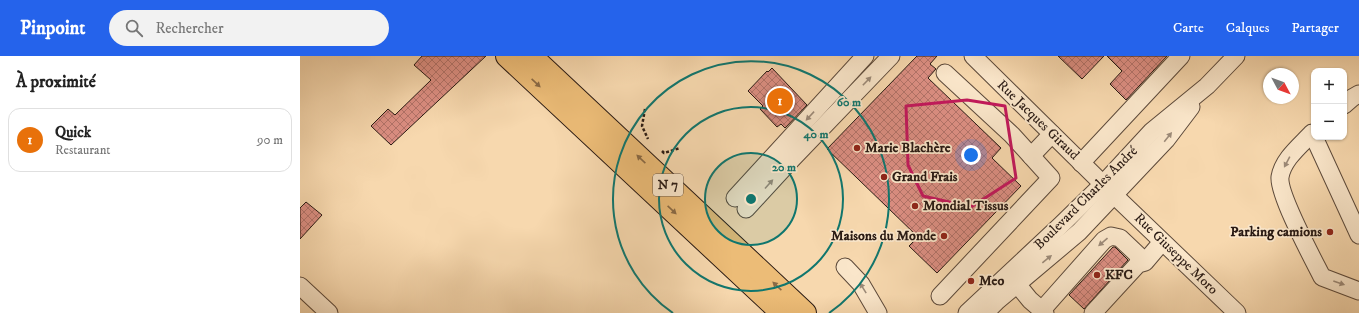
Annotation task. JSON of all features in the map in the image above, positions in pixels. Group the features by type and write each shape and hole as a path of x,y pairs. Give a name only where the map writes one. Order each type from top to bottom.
{"main road":[{"name":"N 7","path":"507,56 782,313"},
{"name":"N 7","path":"531,56 805,313"}],"street":[{"path":"865,56 741,204 792,159 891,56"},
{"name":"Rue Jacques Giraud","path":"973,56 1108,189"},
{"path":"1081,162 1181,56"},
{"name":"Boulevard Charles André","path":"985,313 1079,232 1108,189 1152,131 1207,86 1236,56"},
{"path":"940,296 1051,178 1012,135 945,73"},
{"name":"Boulevard Charles André","path":"967,313 1061,225 1108,189 1166,140 1207,86"},
{"path":"1345,104 1359,94"},
{"path":"1031,156 1052,134"},
{"path":"1311,137 1287,159 1280,178 1283,196 1322,277 1359,291"},
{"path":"1317,140 1359,235"},
{"name":"Rue Giuseppe Moro","path":"1108,189 1233,312"},
{"path":"1017,284 1030,300 1043,312 1104,240 1111,236 1120,238 1139,256 1138,264"},
{"path":"1093,313 1138,264 1145,262 1162,242"},
{"path":"845,267 861,284 878,313"},
{"path":"300,286 329,313"}],"path":[{"path":"645,109 642,126 649,142"},
{"path":"659,149 664,153 680,148"}],"highlighted area":[{"path":"967,100 1005,106 1016,178 971,207 923,196 908,165 906,106"}],"building":[{"path":"422,56 486,56 391,145 371,126 388,109 395,115 431,80 414,65"},
{"path":"917,56 937,56 930,64 936,69 928,78 1001,148 992,158 1021,186 937,273 909,246 918,237 827,149"},
{"path":"1058,56 1104,56 1082,79"},
{"path":"1107,56 1167,56 1126,100 1110,84 1122,71"},
{"path":"772,68 807,105 785,128 781,124 777,127 760,109 763,106 748,91 767,71 768,72"},
{"path":"306,202 322,215 300,239 300,208"},
{"path":"1113,247 1115,247 1128,260 1084,309 1069,295"}],"place":[{"name":"Quick","path":"780,101"},
{"name":"Marie Blachère","path":"857,148"},
{"name":"Grand Frais","path":"884,177"},
{"name":"Mondial Tissus","path":"915,206"},
{"name":"Parking camions","path":"1330,232"},
{"name":"Maisons du Monde","path":"944,236"},
{"name":"KFC","path":"1097,275"},
{"name":"Meo","path":"971,281"}]}
